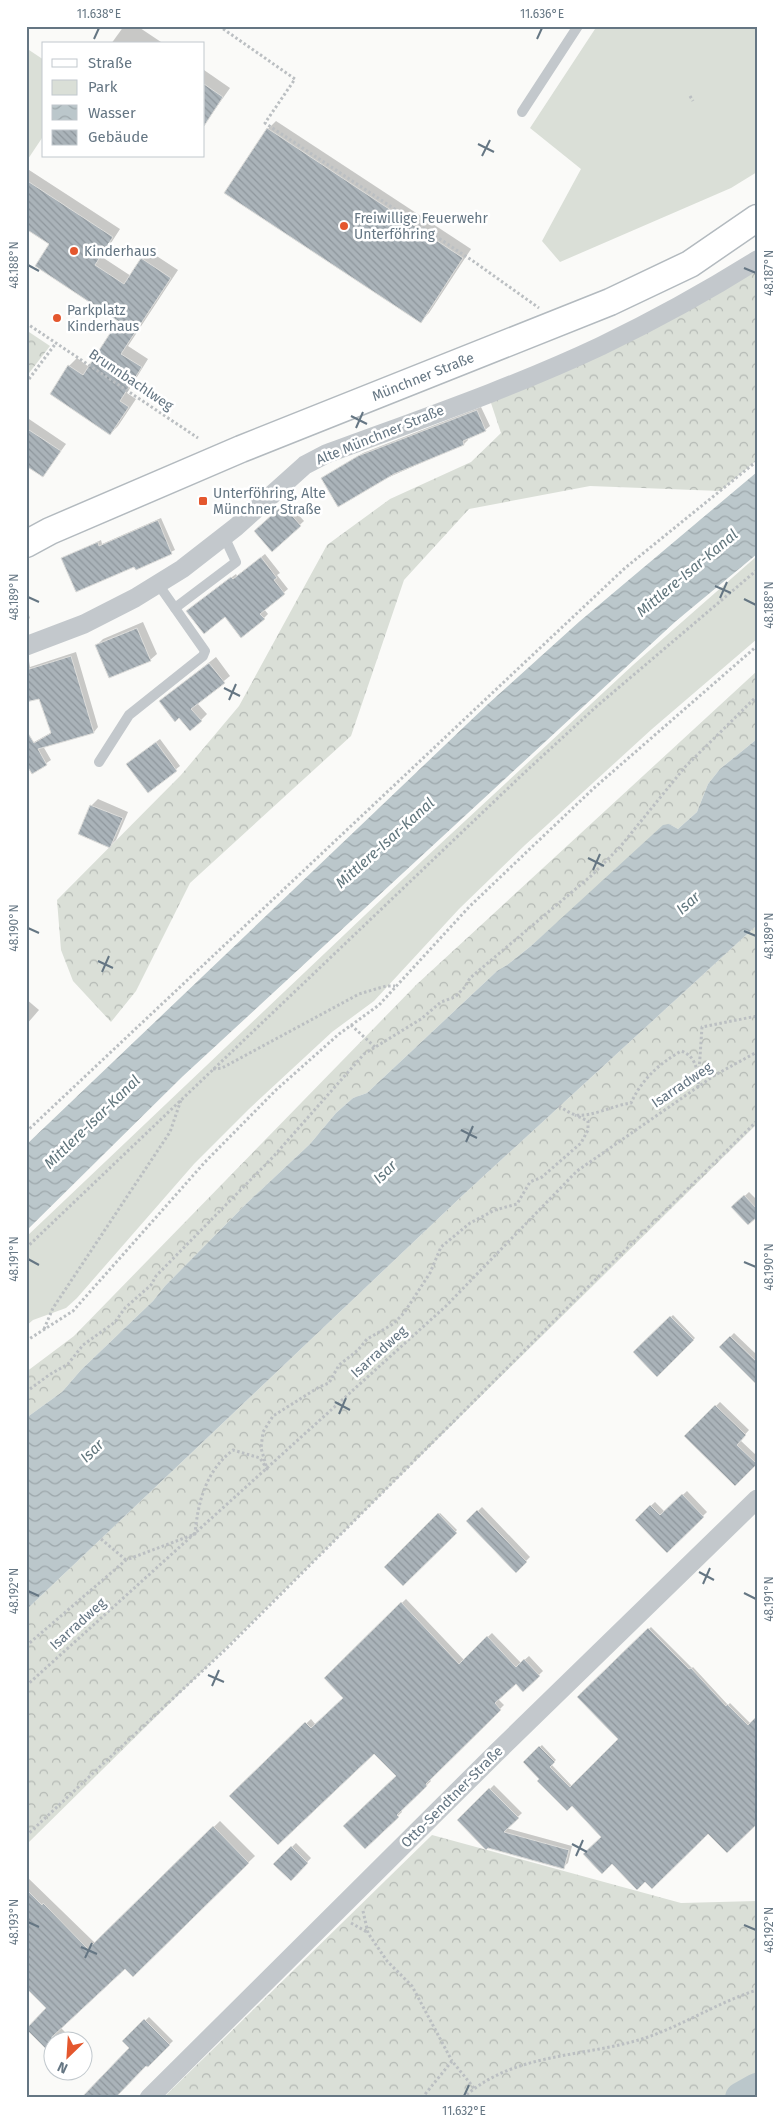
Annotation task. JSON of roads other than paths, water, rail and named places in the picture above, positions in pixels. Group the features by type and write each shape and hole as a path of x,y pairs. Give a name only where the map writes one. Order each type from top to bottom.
{"main road":[{"name":"Münchner Straße","path":"26,544 241,449 610,302 690,264 757,218"}],"street":[{"name":"Alte Münchner Straße","path":"26,646 84,624 182,569 224,536 305,465 512,384 600,346 694,299 757,260"},
{"name":"Otto-Sendtner-Straße","path":"149,2098 757,1499"}],"lane":[{"path":"522,112 578,26"},
{"path":"175,608 236,562 224,536"},
{"path":"99,762 129,715 203,656 205,651 158,584"}],"water":[{"name":"Mittlere-Isar-Kanal","path":"757,472 757,554 676,621 182,1077 26,1231 26,1145 488,704 580,621"},
{"name":"Isar","path":"757,739 757,925 463,1195 26,1610 26,1418 62,1392 81,1370 153,1301 165,1286 248,1202 310,1144 336,1113 353,1098 367,1093 497,971 531,946 663,825 669,824 678,829 697,812 708,784 720,769"}],"waterway":[{"path":"741,2098 757,2089"}],"place":[{"name":"Freiwillige Feuerwehr Unterföhring","path":"344,226"},
{"name":"Kinderhaus","path":"74,251"},
{"name":"Parkplatz Kinderhaus","path":"57,318"},
{"name":"Unterföhring, Alte Münchner Straße","path":"203,501"}]}
